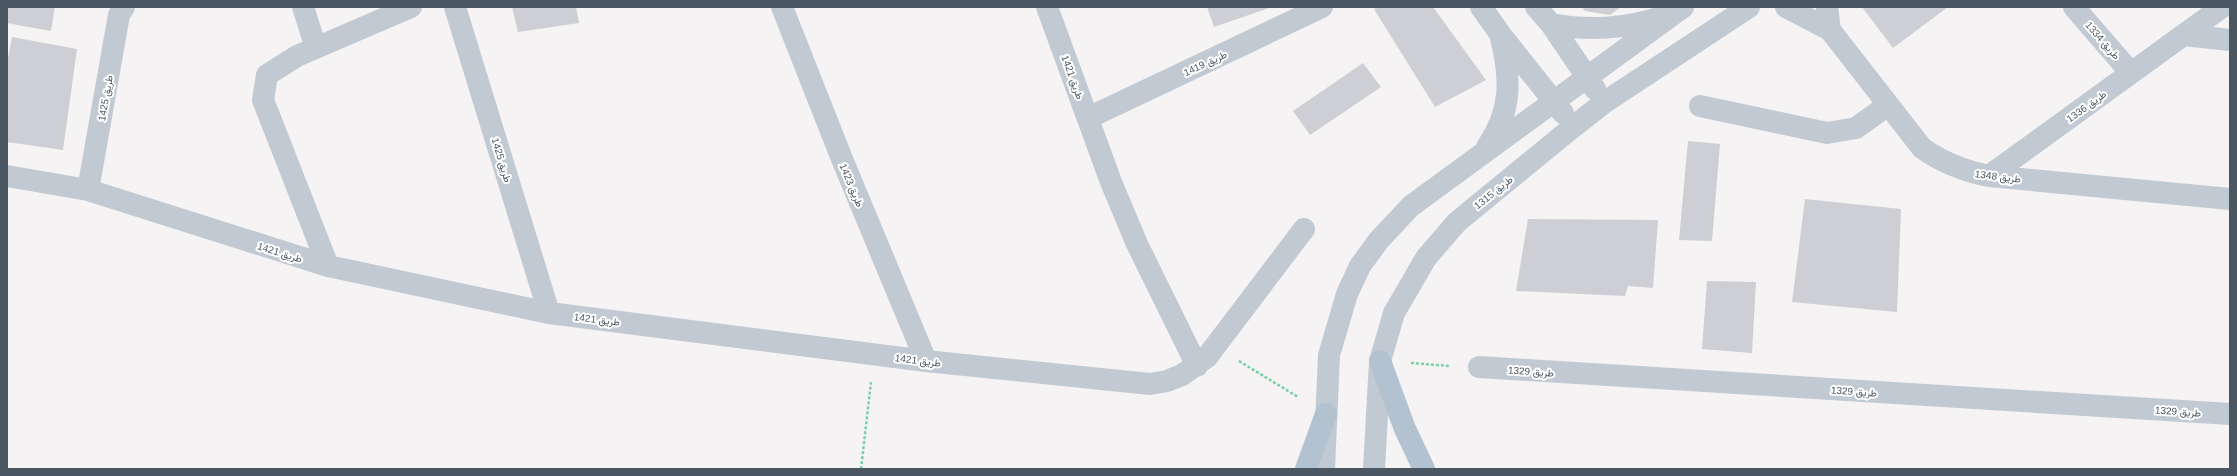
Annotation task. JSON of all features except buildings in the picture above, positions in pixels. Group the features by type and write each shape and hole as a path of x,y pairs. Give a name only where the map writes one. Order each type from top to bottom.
{"main road":[{"path":"1380,361 1405,429 1424,469"},
{"path":"1306,469 1326,414"}],"street":[{"name":"طريق 1425","path":"88,190 119,15 124,7"},
{"path":"303,7 316,48"},
{"path":"328,266 263,100 267,75 297,56 411,7"},
{"name":"طريق 1425","path":"455,7 549,313"},
{"name":"طريق 1423","path":"782,7 842,159 926,361"},
{"name":"طريق 1421","path":"1047,7 1137,244 1197,366"},
{"name":"طريق 1419","path":"1088,118 1322,7"},
{"path":"1481,7 1501,35 1555,101 1573,127"},
{"path":"1536,7 1551,24 1605,102"},
{"path":"1551,24 1596,30 1619,28 1664,16 1683,7"},
{"path":"1324,469 1329,355 1347,294 1360,266 1379,240 1411,206 1683,7"},
{"name":"طريق 1315","path":"1374,469 1380,361 1394,313 1426,258 1457,222 1605,102 1749,7"},
{"name":"طريق 1348","path":"1786,7 1830,30 1922,148 1937,159 1965,170 1989,176 2230,199"},
{"path":"1827,7 1830,30"},
{"name":"طريق 1334","path":"2074,7 2131,73"},
{"name":"طريق 1336","path":"1989,176 2222,7"},
{"path":"1482,154 1501,123 1507,100 1508,71 1501,35"},
{"path":"2183,35 2230,40"},
{"path":"1700,106 1827,133 1856,128 1888,105"},
{"name":"طريق 1421","path":"7,176 88,190 328,266 549,313 926,361 1150,384 1166,381 1182,375 1197,366 1215,346 1304,228"},
{"name":"طريق 1329","path":"1479,367 2230,414"}],"path":[{"path":"1215,346 1326,414"},
{"path":"861,469 874,354"},
{"path":"1380,361 1479,367"}]}
